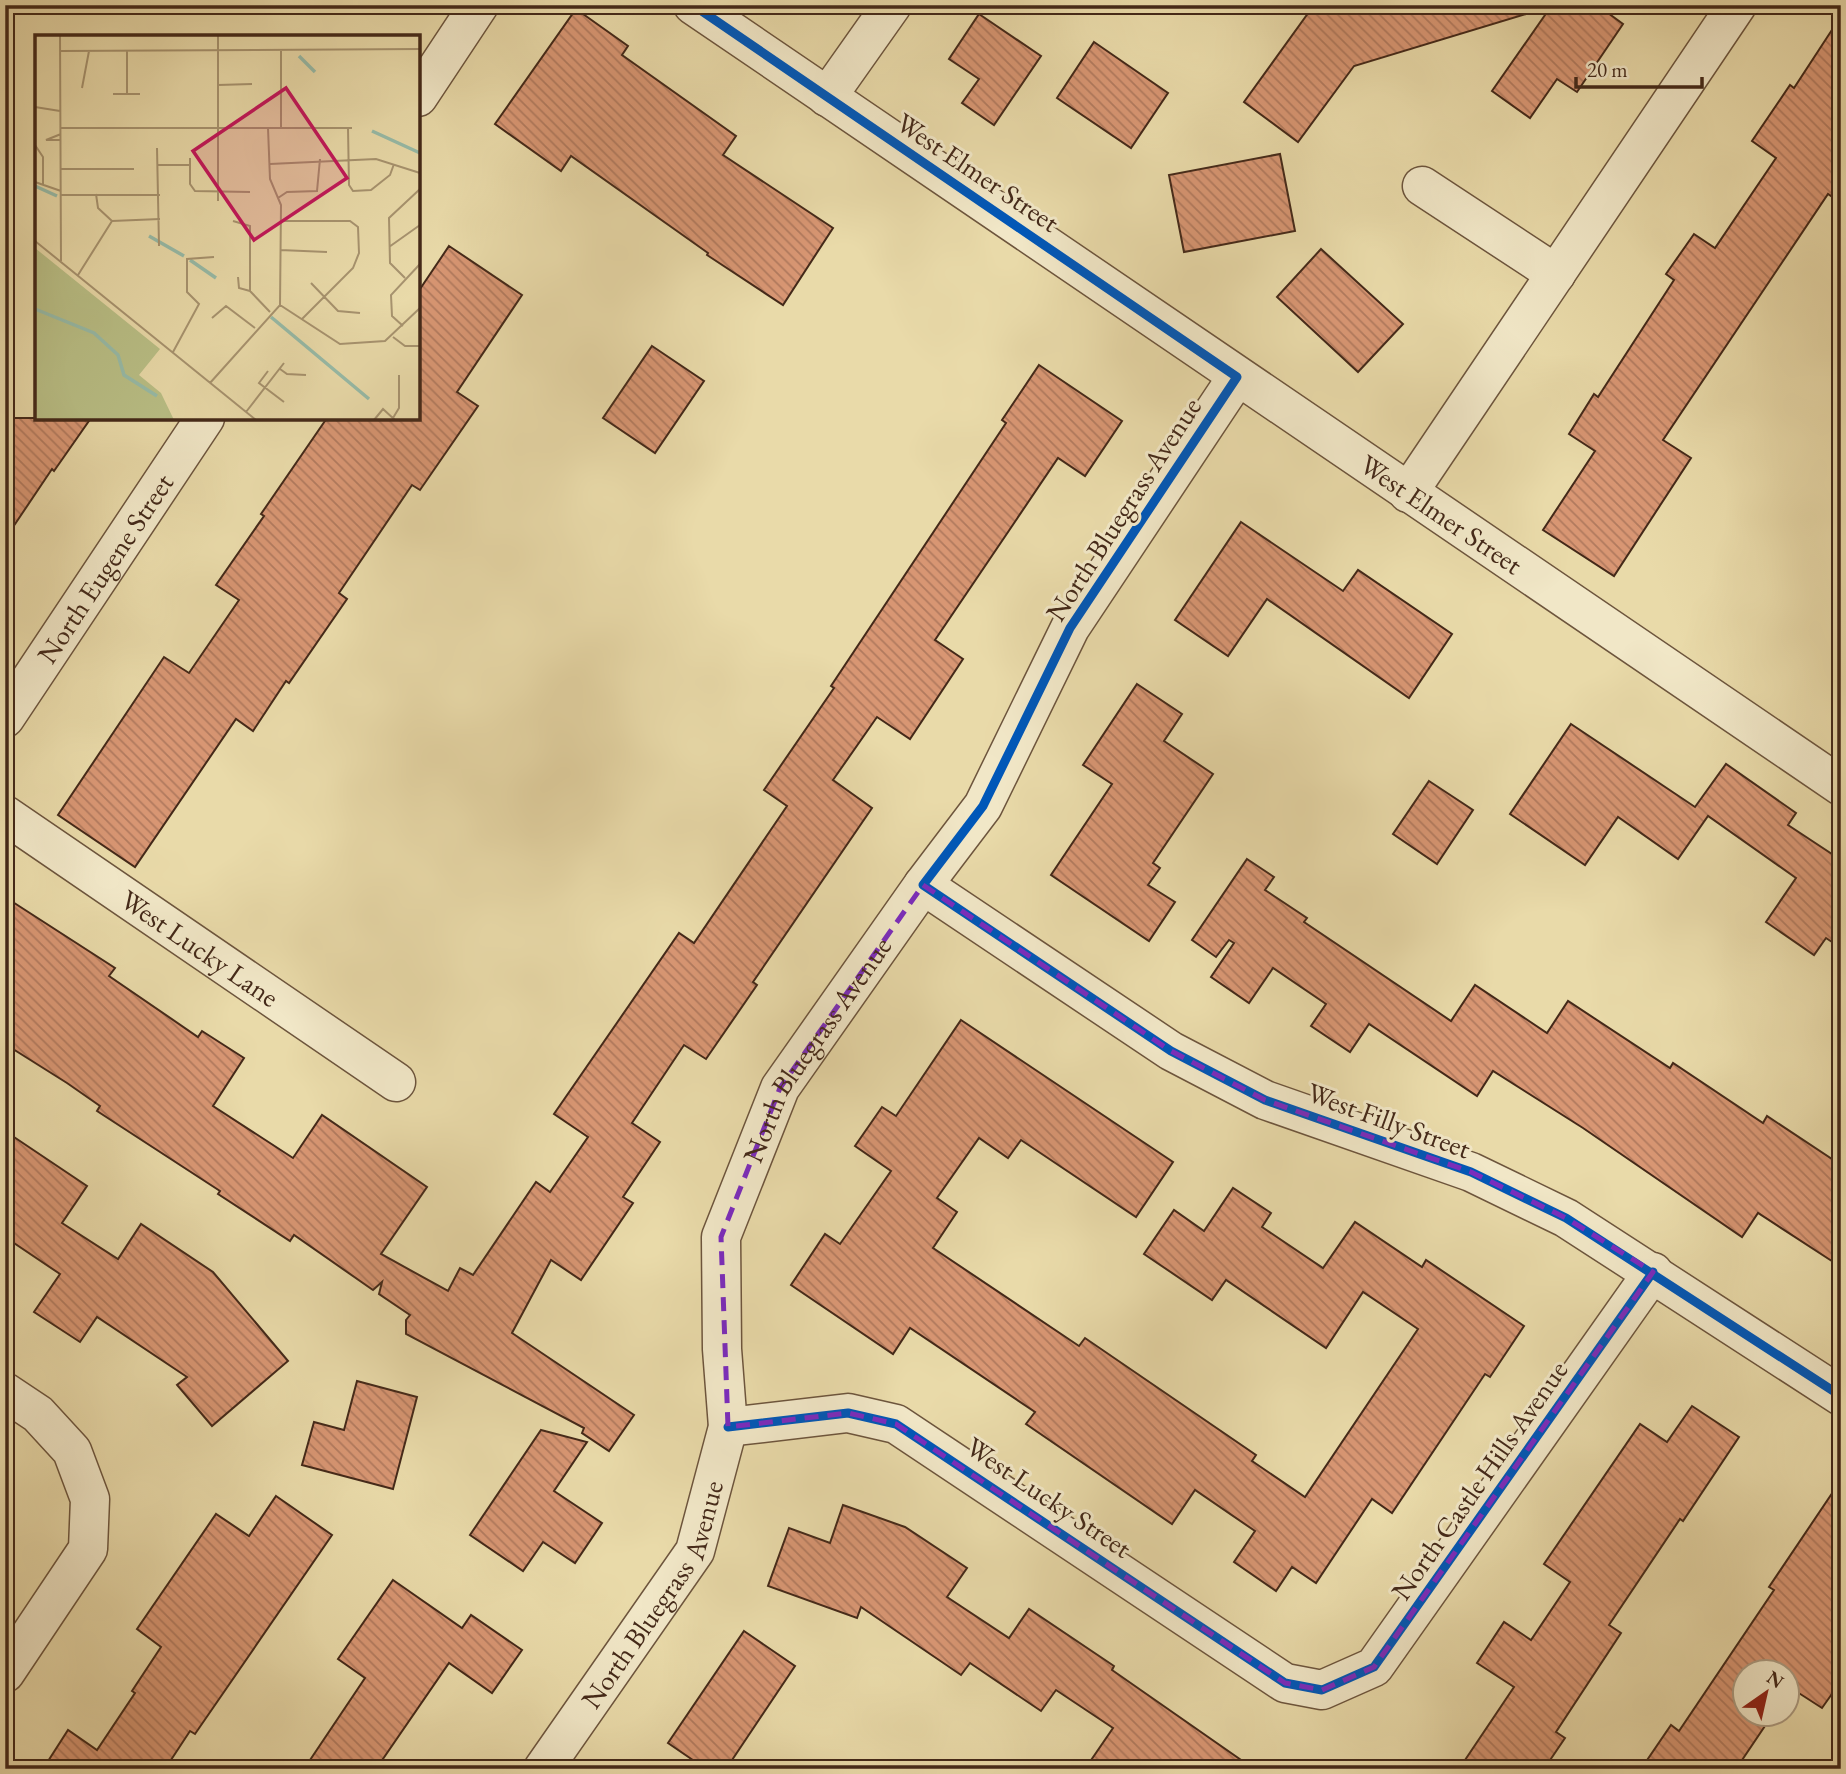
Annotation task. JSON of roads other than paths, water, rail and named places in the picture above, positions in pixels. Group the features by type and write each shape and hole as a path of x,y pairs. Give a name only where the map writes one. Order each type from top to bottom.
{"street":[{"path":"420,94 479,5"},
{"name":"West Elmer Street","path":"693,5 1841,786"},
{"path":"827,97 892,5"},
{"path":"1408,493 1737,5"},
{"path":"1422,186 1556,274"},
{"name":"North Bluegrass Avenue","path":"554,1765 695,1551 728,1427 722,1349 721,1237 780,1088 923,885 984,806 1070,628 1237,377"},
{"name":"North Eugene Street","path":"5,718 204,420"},
{"name":"West Lucky Lane","path":"5,815 396,1082"},
{"name":"West Filly Street","path":"923,885 1171,1051 1265,1100 1471,1172 1566,1218 1841,1396"},
{"name":"North Castle Hills Avenue","path":"1322,1690 1374,1667 1653,1272"},
{"path":"5,1392 38,1414 72,1451 90,1499 88,1549 5,1673"},
{"name":"West Lucky Street","path":"728,1427 848,1413 895,1424 1285,1683 1322,1690"}]}
